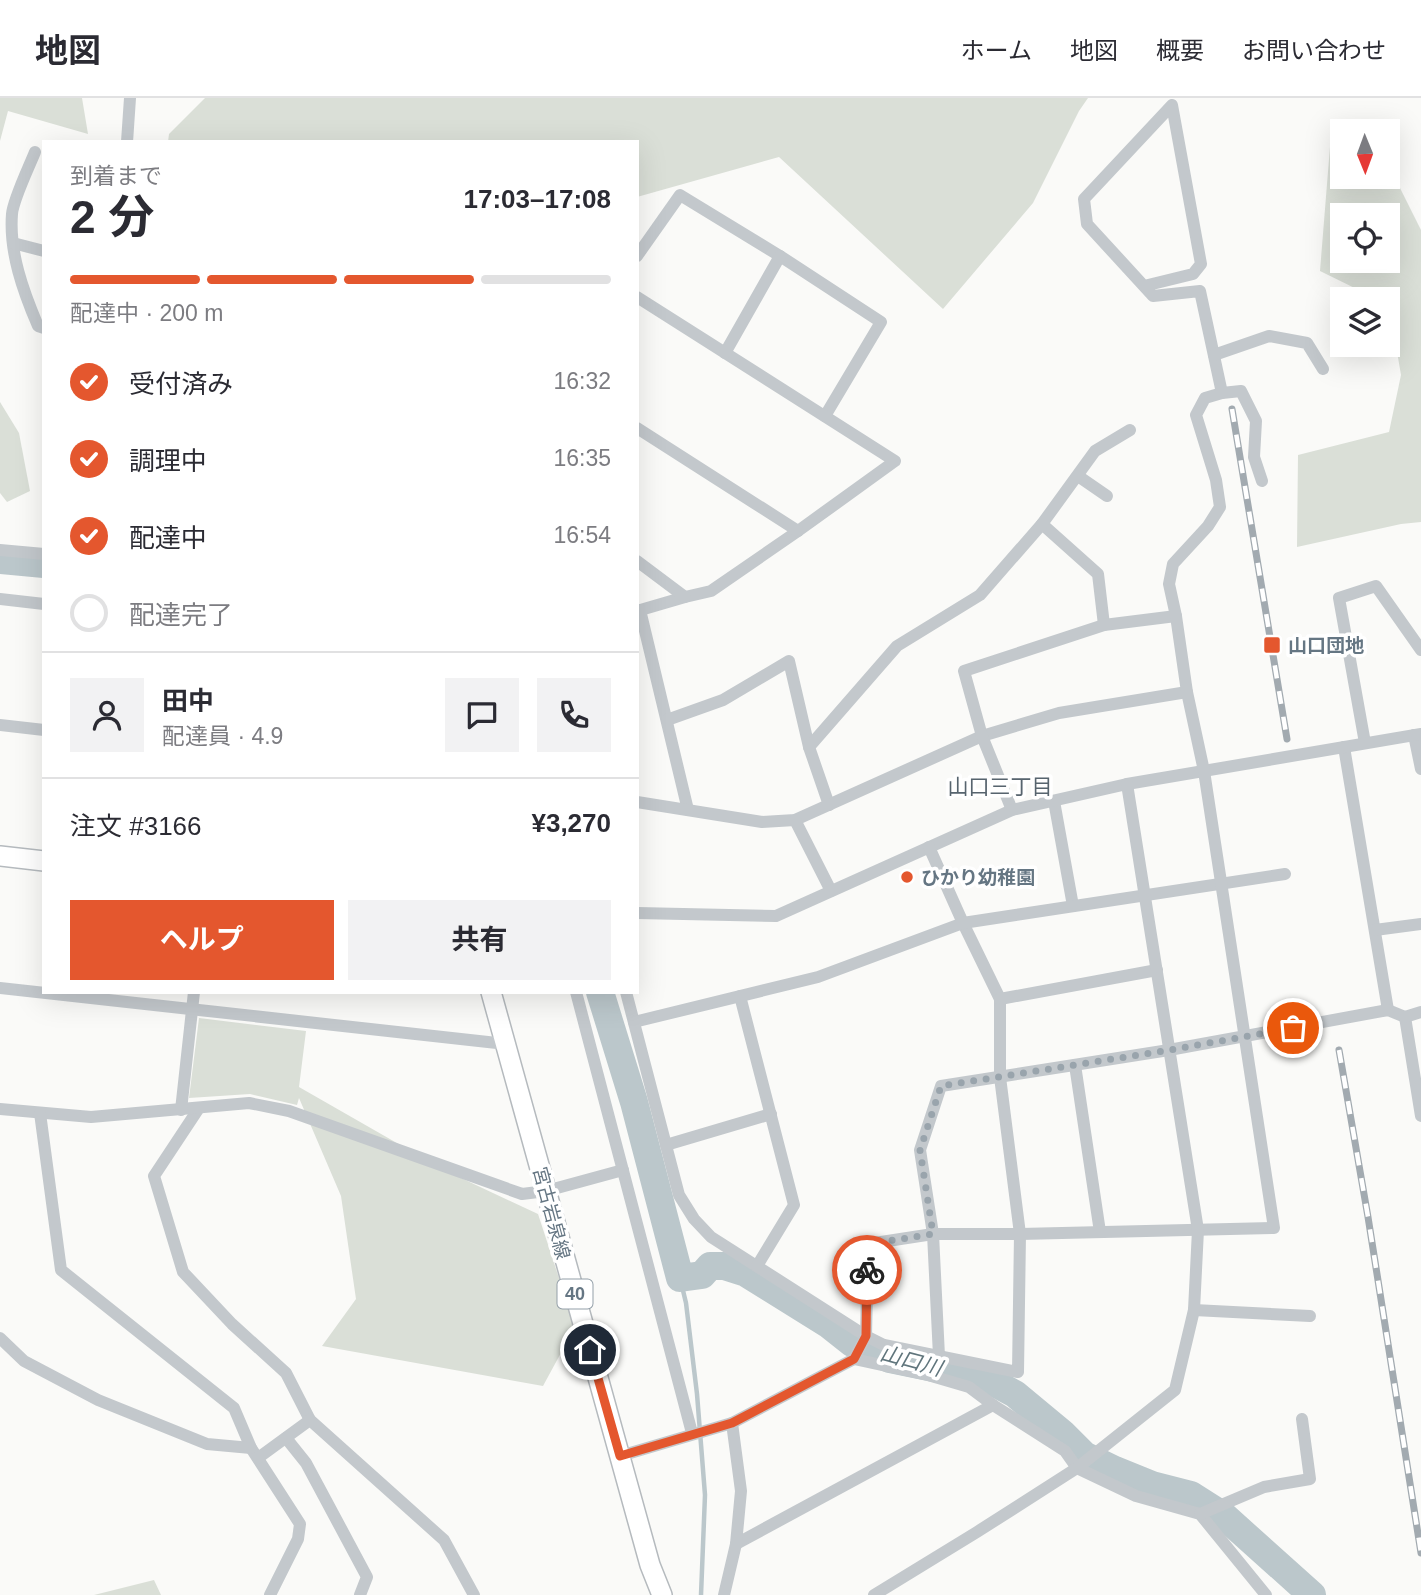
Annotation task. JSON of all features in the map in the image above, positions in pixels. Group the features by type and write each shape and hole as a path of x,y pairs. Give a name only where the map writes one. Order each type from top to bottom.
{"main road":[{"path":"0,856 42,861"},
{"name":"宮古岩泉線","path":"492,994 650,1565 662,1595"}],"street":[{"path":"127,140 130,98"},
{"path":"1144,286 1193,274 1201,264 1172,105 1084,200 1087,224 1153,296 1200,292 1222,393"},
{"path":"35,152 12,212 13,243 23,289 38,326 42,327"},
{"path":"639,253 680,195 881,322 825,416"},
{"path":"13,243 42,250"},
{"path":"725,353 780,256"},
{"path":"639,298 895,461 711,591 639,610 688,810"},
{"path":"1214,355 1269,336 1307,343 1323,369"},
{"path":"620,1456 732,1423 854,1359 866,1336 868,1244 933,1234 1274,1228 1204,771 1187,692 1169,584 1173,564 1208,526 1220,507 1216,480 1196,415 1205,398 1241,391 1256,421 1254,457 1262,481"},
{"path":"639,429 799,531"},
{"path":"809,747 897,646 980,595 1042,524 1095,451 1130,430"},
{"path":"1078,475 1107,496"},
{"path":"1042,524 1098,574 1104,625"},
{"path":"0,550 42,554"},
{"path":"639,562 685,597"},
{"path":"1365,743 1339,598 1376,586 1421,650"},
{"path":"0,598 42,604"},
{"path":"1012,810 982,736 964,671 1104,625 1176,616"},
{"path":"667,720 723,700 789,661 809,747 829,805"},
{"path":"639,802 762,822 795,820 982,736 1059,713 1187,692"},
{"path":"0,725 42,730"},
{"path":"639,913 776,916 1012,810 1127,784 1418,735 1421,769"},
{"path":"1344,747 1388,1010"},
{"path":"874,1595 1077,1468 1175,1390 1194,1310 1198,1230 1127,784"},
{"path":"1054,801 1073,906"},
{"path":"795,820 831,891"},
{"path":"627,994 679,1195 694,1219 711,1237 884,1345 1018,1372 1020,1234 1000,1077 1000,999 929,847"},
{"path":"634,1022 818,977 963,923 1285,874"},
{"path":"1375,930 1421,924"},
{"path":"1000,999 1157,970"},
{"path":"0,988 42,993"},
{"path":"52,994 506,1044"},
{"path":"181,1110 194,994"},
{"path":"577,994 692,1433"},
{"path":"740,996 794,1205 757,1266"},
{"path":"939,1356 933,1234 920,1150 941,1086 1170,1050 1388,1010 1405,1017 1421,1012"},
{"path":"1405,1017 1419,1089 1421,1116"},
{"path":"1075,1065 1100,1232"},
{"path":"0,1109 91,1117 250,1103 289,1111 522,1194 546,1191 623,1170"},
{"path":"198,1108 154,1175 183,1272 232,1324 286,1373 310,1420 444,1540 474,1595"},
{"path":"40,1114 61,1270 234,1408 255,1453 300,1524 298,1539 271,1595"},
{"path":"666,1146 771,1114"},
{"path":"1194,1310 1310,1316"},
{"path":"0,1338 24,1362 98,1400 207,1444 255,1453 286,1438 310,1420"},
{"path":"854,1359 969,1387 1065,1451 1077,1468 1136,1496 1200,1514 1266,1595"},
{"path":"736,1544 993,1405"},
{"path":"1200,1514 1264,1487 1311,1479 1302,1419"},
{"path":"724,1595 736,1544 741,1491 732,1423"},
{"path":"286,1438 306,1463 367,1577 360,1595"}],"shaded area":[{"path":"0,98 82,98 88,134 8,111 0,141"},
{"path":"205,98 1088,98 1033,203 943,309 779,157 639,196 639,140 168,140 169,134"},
{"path":"1330,147 1330,189 1400,188 1421,230 1421,522 1297,547 1298,455 1389,432 1401,375 1398,357 1400,287 1353,287 1320,271"},
{"path":"0,402 19,433 30,491 7,502 0,493"},
{"path":"199,1018 306,1031 299,1087 444,1170 538,1214 575,1327 543,1386 322,1346 356,1299 341,1196 299,1098 297,1105 250,1094 189,1098"},
{"path":"154,1580 161,1595 94,1595"}],"waterway":[{"name":"山口川","path":"0,560 42,564"},
{"name":"山口川","path":"601,994 634,1102 680,1278 702,1275 710,1266 724,1266 746,1273 828,1324 852,1343 890,1359 987,1379 1015,1394 1084,1455 1152,1485 1191,1495 1224,1516 1312,1595"},
{"path":"680,1278 686,1303 697,1394 705,1495 701,1595"}],"railway":[{"path":"1232,409 1287,739"},
{"path":"1339,1050 1421,1553"}],"way so far":[{"path":"867,1270 868,1244 933,1234 920,1150 941,1086 1293,1028"}],"place":[{"name":"山口団地","path":"1272,645"},
{"name":"ひかり幼稚園","path":"907,877"}],"district":[{"name":"山口三丁目","path":"1000,787"}],"route":[{"path":"590,1350 620,1456 732,1423 854,1359 866,1336 867,1270"}]}
